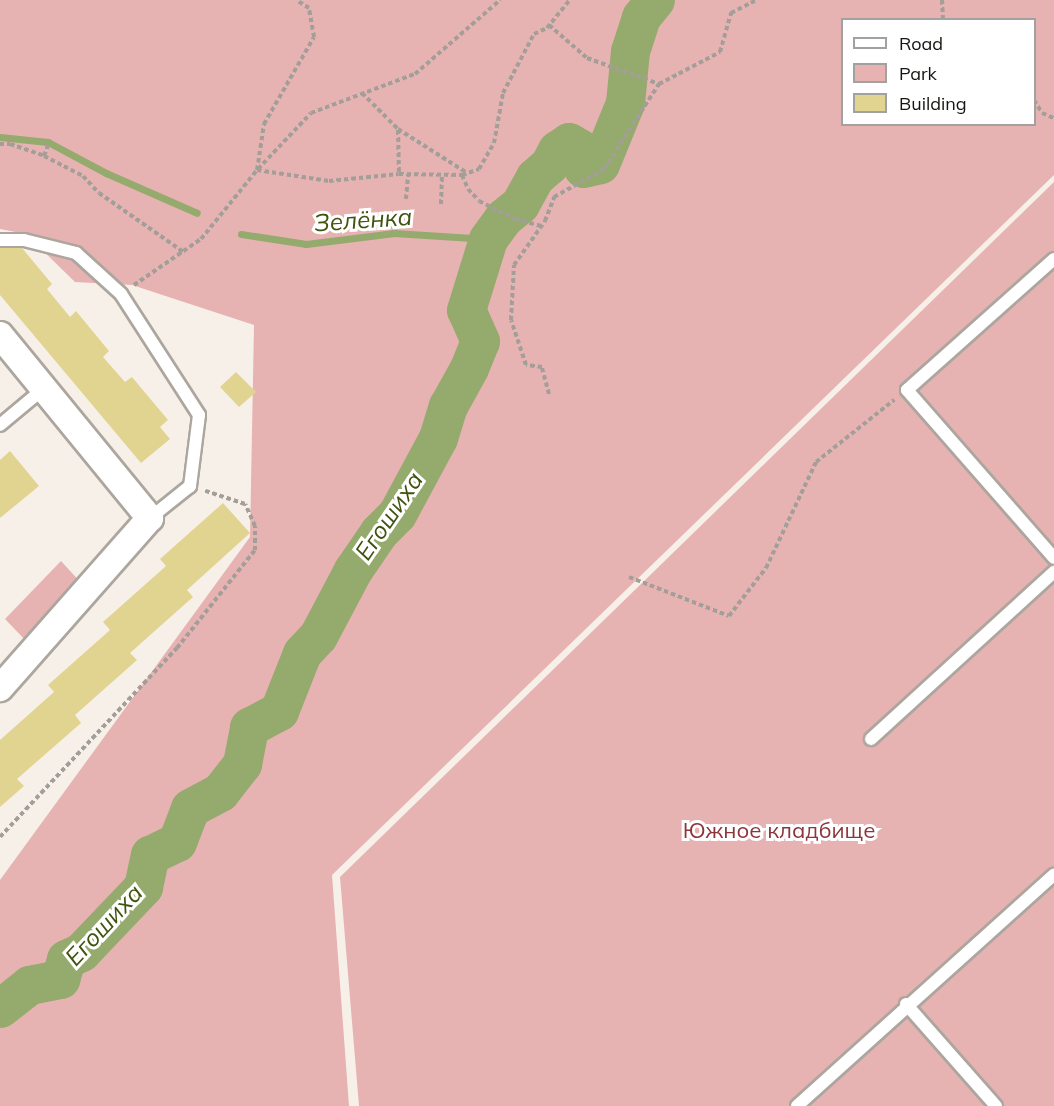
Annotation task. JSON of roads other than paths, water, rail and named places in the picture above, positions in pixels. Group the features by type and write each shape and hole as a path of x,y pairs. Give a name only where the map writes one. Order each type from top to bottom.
{"street":[{"path":"0,335 150,518 0,688"}],"lane":[{"path":"0,240 24,240 76,253 121,294 199,415 190,486 150,518"},
{"path":"1054,259 907,390 1054,558"},
{"path":"0,425 43,389"},
{"path":"871,739 1054,572"},
{"path":"797,1106 906,1004 1054,875"},
{"path":"906,1004 996,1106"}],"waterway":[{"name":"Егошиха","path":"0,1008 29,985 60,979 66,959 81,952 143,887 150,855 177,842 190,808 220,792 242,764 249,727 279,711 302,653 318,636 353,570 379,532 397,514 438,438 448,406 469,368 480,341 466,310 488,239 503,218 520,204 535,177 549,165 557,150 569,142 579,148 583,168 600,164 625,103 630,51 641,17 655,0"},
{"name":"Зелёнка","path":"0,137 48,142 106,173 197,213"},
{"name":"Зелёнка","path":"241,234 306,244 394,233 488,239"}],"park label":[{"name":"Южное кладбище","path":"779,831"}]}
